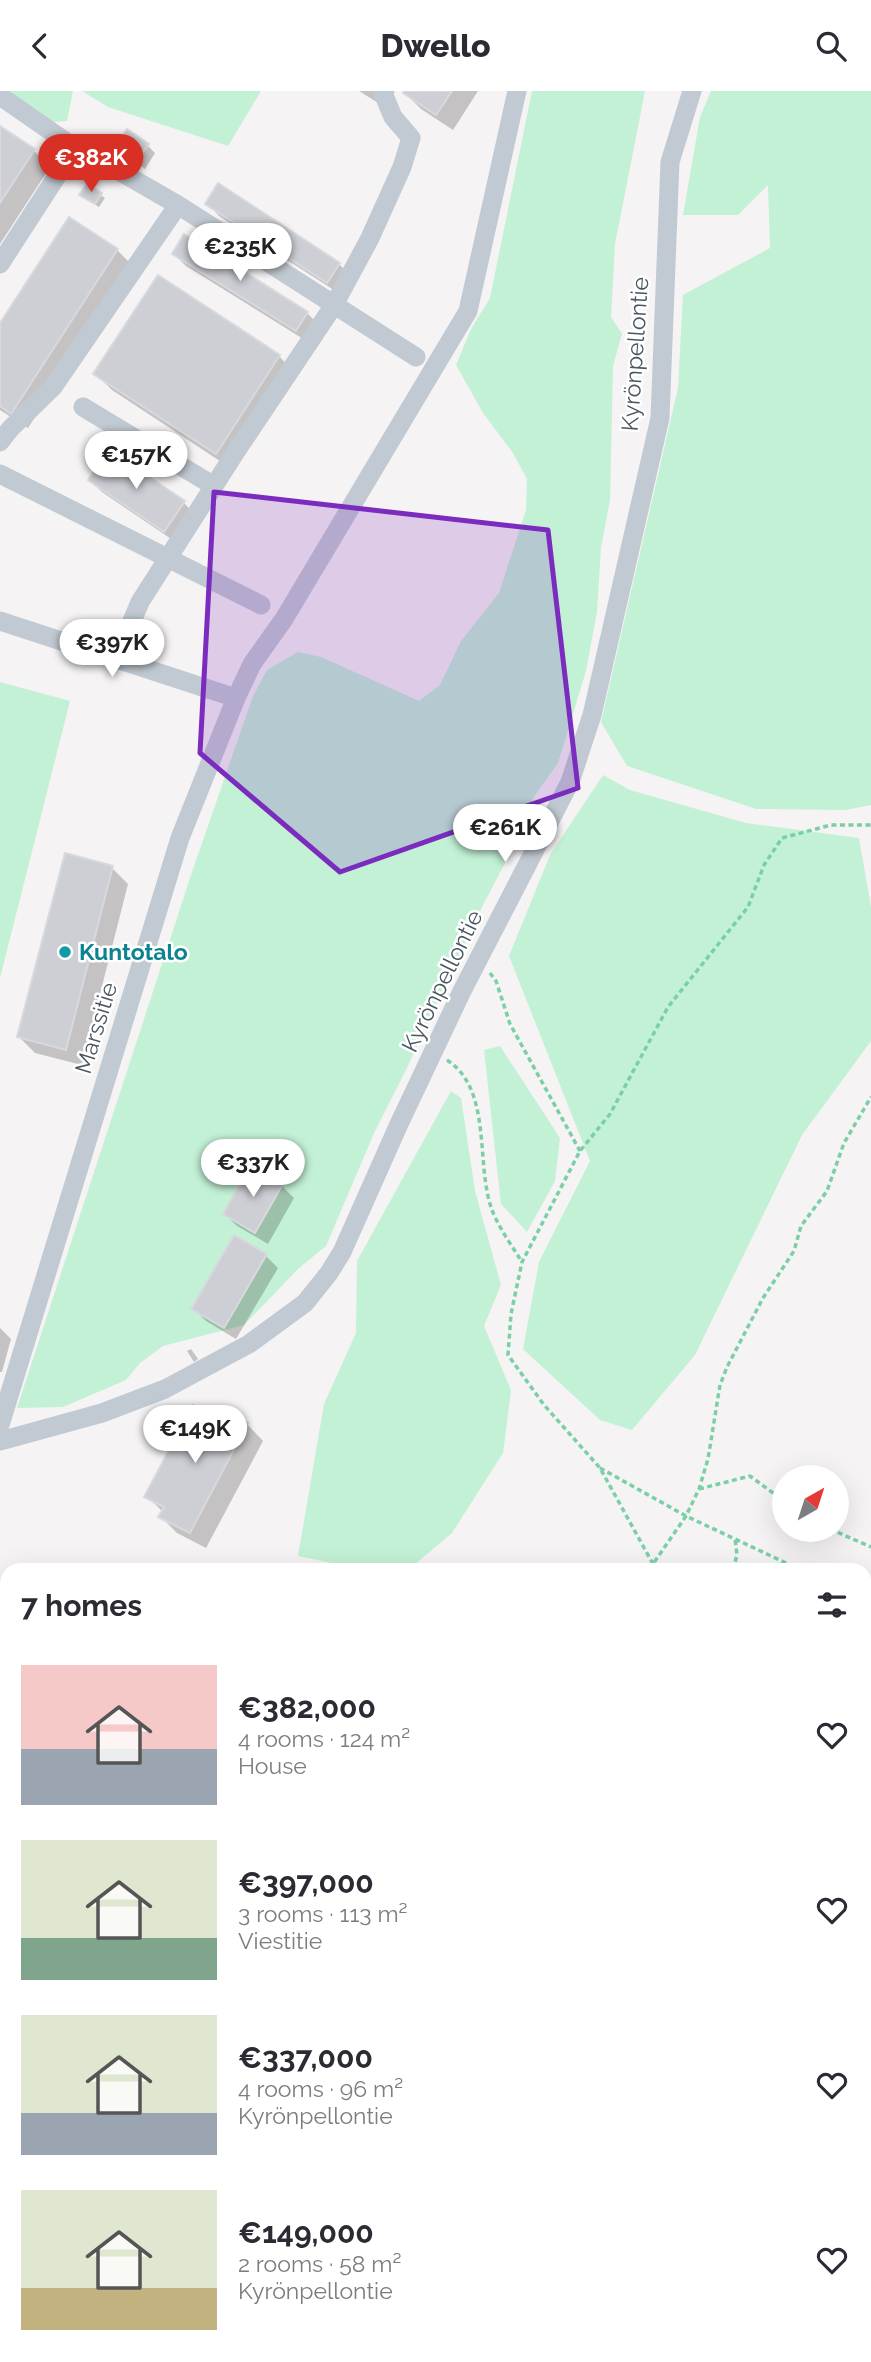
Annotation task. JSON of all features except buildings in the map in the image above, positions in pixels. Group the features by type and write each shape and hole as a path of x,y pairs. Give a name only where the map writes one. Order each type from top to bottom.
{"street":[{"path":"116,659 140,602 334,305 370,239 402,167 411,138 393,117 383,93 385,91"},
{"name":"Marssitie","path":"0,1425 180,838 271,611 468,311 517,91"},
{"name":"Kyrönpellontie","path":"0,1441 103,1413 166,1389 249,1344 280,1324 305,1303 342,1252 433,1052 570,782 592,715 660,418 670,162 692,91"},
{"path":"0,96 75,148 178,205 416,357"},
{"path":"0,264 75,148"},
{"path":"0,442 53,387 178,205"},
{"path":"83,407 214,486"},
{"path":"0,474 271,611"},
{"path":"0,621 236,698"}],"path":[{"path":"652,1563 600,1468 544,1405 508,1355 511,1314 522,1262 580,1151 610,1114 668,1007 748,907 764,866 782,838 831,825 871,825"},
{"path":"480,958 496,981 510,1024 580,1151"},
{"path":"433,1052 459,1068 473,1091 492,1210 522,1262"},
{"path":"654,1563 686,1516 699,1489 708,1459 720,1385 727,1367 763,1298 794,1251 801,1226 827,1191 844,1143 871,1097"},
{"path":"600,1468 686,1516 786,1563"},
{"path":"699,1489 750,1476 772,1492"},
{"path":"849,1537 871,1547"},
{"path":"735,1539 735,1563"}],"highlighted area":[{"path":"214,492 548,530 578,788 340,872 200,753"}],"green space":[{"path":"8,91 73,91 67,121 52,122"},
{"path":"82,91 261,91 228,146 108,107"},
{"path":"532,91 645,91 615,244 611,317 622,334 613,366 610,500 601,548 597,612 586,671 558,763 533,798 514,846 375,1131 326,1246 299,1268 244,1325 163,1346 140,1363 126,1380 63,1407 17,1408 193,869 253,696 267,670 298,652 321,657 419,701 440,685 461,641 499,593 526,510 527,479 513,453 483,413 456,365 471,329 490,298"},
{"path":"711,91 871,91 871,805 845,810 756,809 627,766 601,722 678,388 683,295 770,248 768,185 738,215 683,215 700,117"},
{"path":"0,682 70,701 0,978"},
{"path":"603,775 630,790 746,823 859,838 871,907 871,1041 802,1135 695,1355 632,1430 600,1420 523,1349 539,1262 590,1161 509,956 550,855"},
{"path":"500,1046 560,1138 555,1181 527,1232 501,1204 484,1050"},
{"path":"451,1091 461,1098 475,1191 501,1285 484,1326 511,1390 503,1453 452,1533 416,1563 332,1563 298,1556 324,1404 356,1333 357,1261"}],"place":[{"name":"Kuntotalo","path":"65,952"}]}
